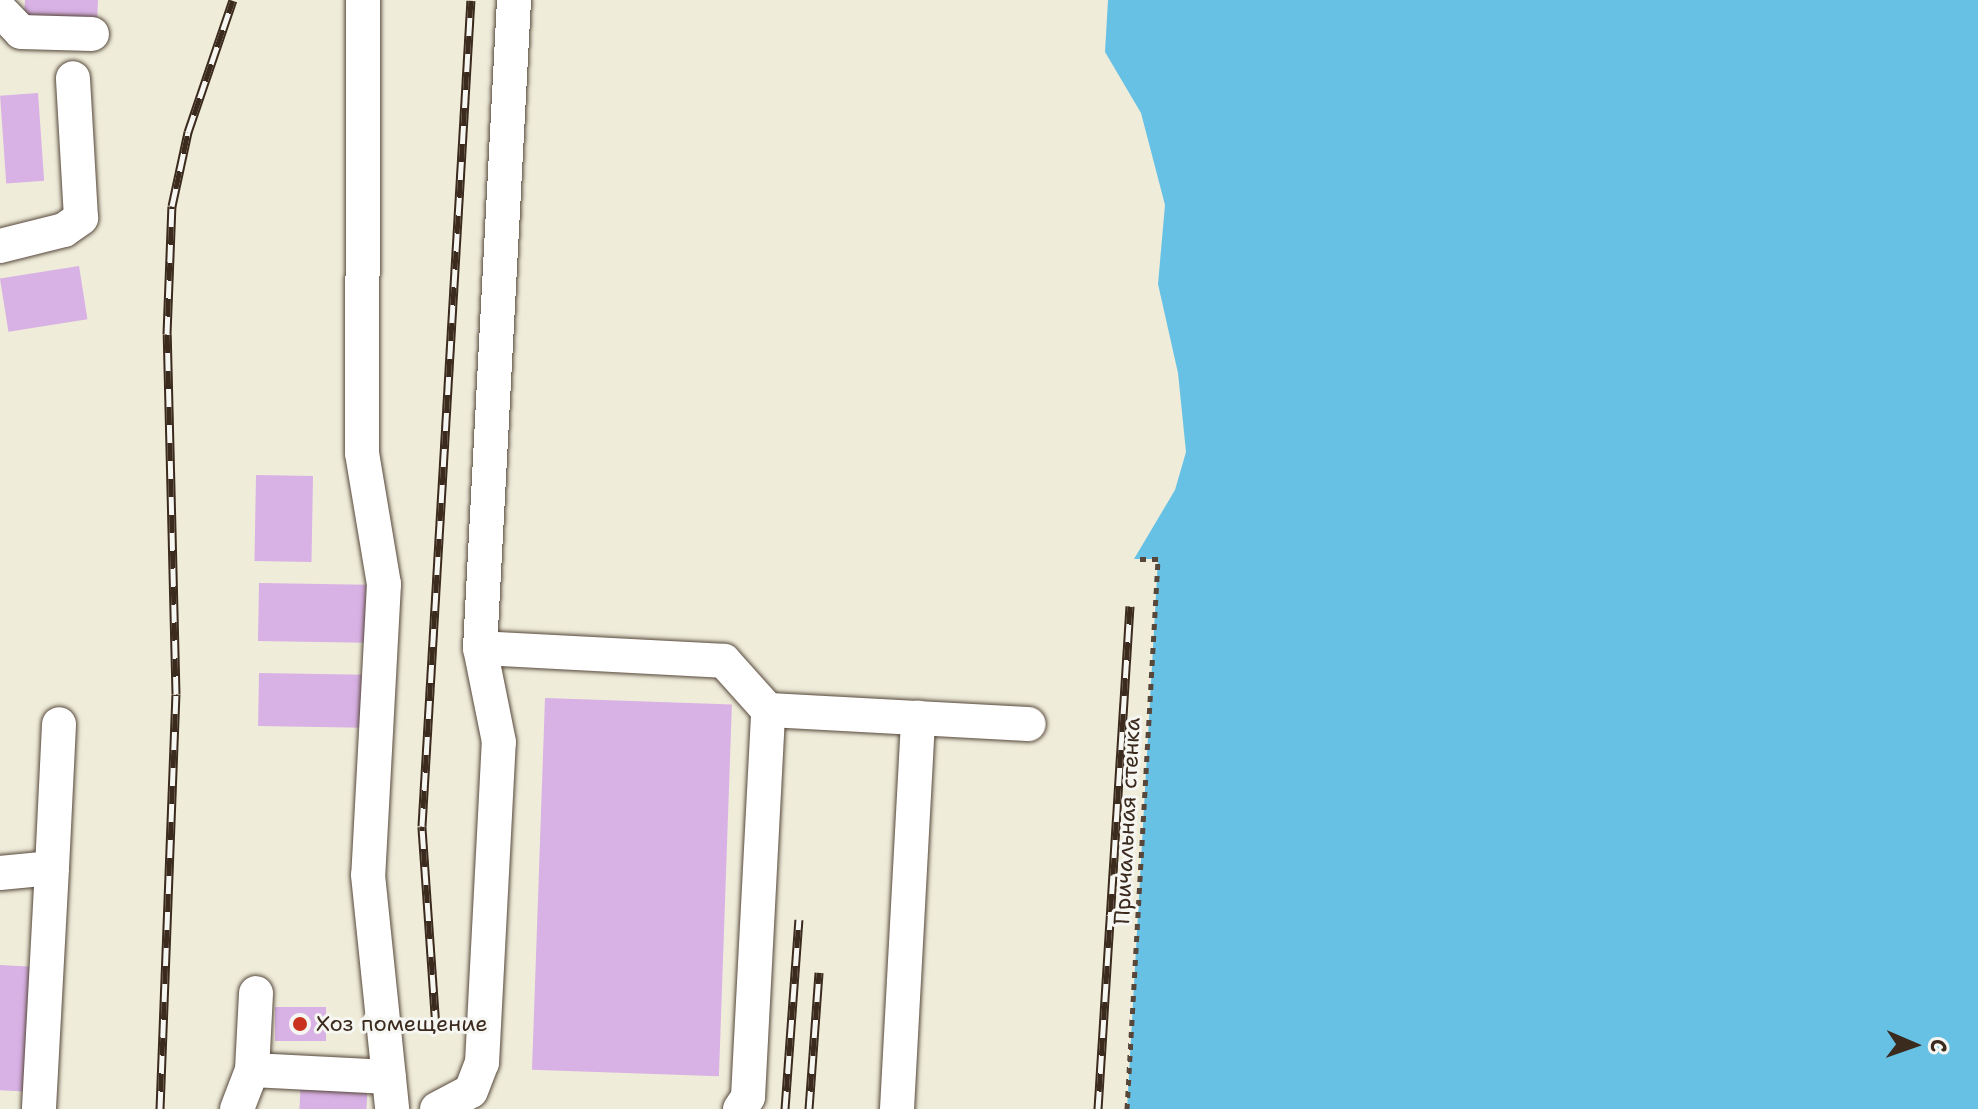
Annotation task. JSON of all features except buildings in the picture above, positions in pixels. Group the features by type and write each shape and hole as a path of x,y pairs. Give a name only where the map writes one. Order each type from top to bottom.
{"lane":[{"path":"252,1070 390,1093 368,875 384,584 362,453 363,0"},
{"path":"437,1109 471,1091 482,1063 499,742 480,648 514,0"},
{"path":"0,10 21,32 92,34"},
{"path":"0,246 64,230 81,218 73,78"},
{"path":"480,648 724,661 768,710 748,1097 740,1109"},
{"path":"768,710 1029,724"},
{"path":"897,1109 918,718"},
{"path":"39,1109 59,724"},
{"path":"0,873 52,868"},
{"path":"237,1109 252,1070 256,993"}],"path":[{"name":"Причальная стенка","path":"1127,1109 1158,559 1134,559"}],"water":[{"path":"1108,0 1978,0 1978,1109 1127,1109 1158,559 1134,559 1175,490 1186,452 1178,373 1158,284 1165,205 1141,113 1105,52"}],"railway":[{"path":"160,1109 176,694 167,334 172,206 188,132 233,0"},
{"path":"436,1028 422,826 471,0"},
{"path":"1098,1109 1130,606"},
{"path":"785,1109 799,920"},
{"path":"809,1109 819,972"}],"place":[{"name":"Хоз помещение","path":"300,1024"}]}
